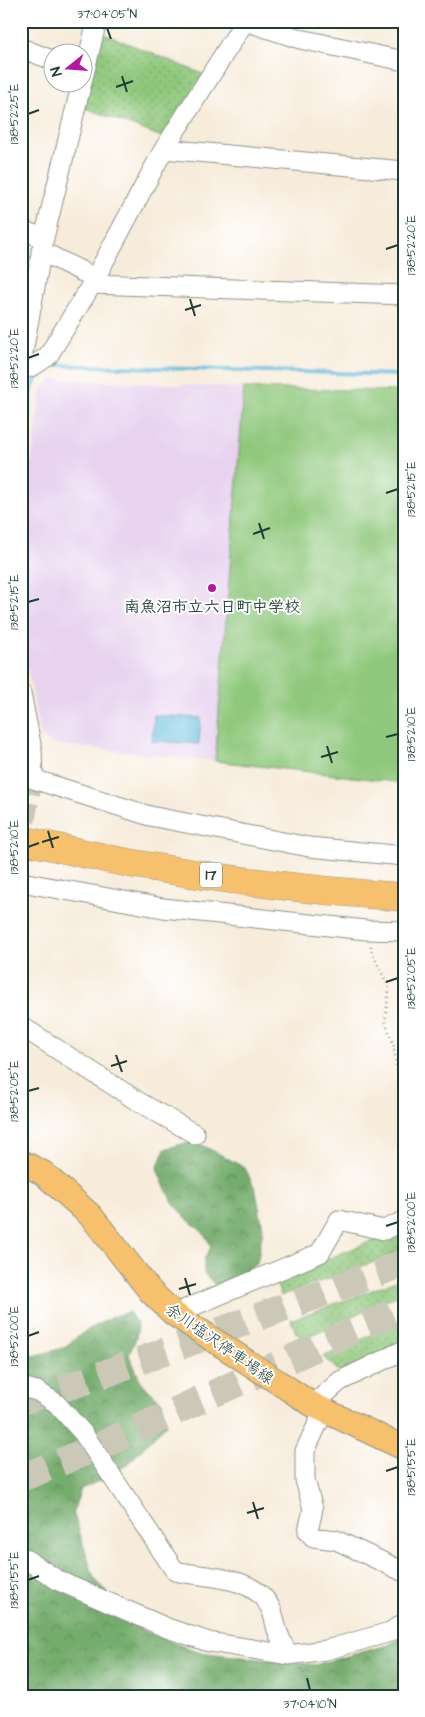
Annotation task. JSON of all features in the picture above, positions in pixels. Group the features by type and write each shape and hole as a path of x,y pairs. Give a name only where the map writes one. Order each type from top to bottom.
{"highway":[{"name":"17","path":"21,840 128,863 240,880 356,894 404,897"}],"main road":[{"name":"余川塩沢停車場線","path":"21,1162 43,1173 91,1216 151,1292 174,1314 318,1408 404,1448"}],"street":[{"path":"92,42 97,21"},
{"path":"21,370 33,366 48,356 94,281 164,149 245,21 300,39 404,61"},
{"path":"21,48 42,56"},
{"path":"21,363 43,245 79,92"},
{"path":"164,149 404,170"},
{"path":"21,230 94,281 404,295"},
{"path":"21,243 43,245"},
{"path":"21,693 32,748 33,779 150,816 309,847 404,856"},
{"path":"21,882 163,908 366,930 404,931"},
{"path":"21,1026 139,1102 195,1134"},
{"path":"174,1314 320,1253 339,1220 384,1230 404,1220"},
{"path":"404,1350 340,1381 318,1408 305,1451 306,1480 313,1509 308,1531 313,1537 336,1540 404,1572"},
{"path":"21,1388 38,1391 56,1403 83,1433 175,1571 231,1580 249,1587 264,1597 271,1608 278,1632 288,1655"},
{"path":"21,1556 59,1581 167,1628 209,1642 288,1655 335,1648 390,1632 404,1624"}],"path":[{"path":"366,930 371,942 371,950 389,988 385,1021 393,1043 396,1061 401,1100 404,1160"},
{"path":"396,1061 404,1062"},
{"path":"288,1655 306,1674 307,1696"}],"shaded area":[{"name":"南魚沼市立六日町中学校","path":"54,379 244,388 404,391 404,783 51,744 41,736 21,635 21,540 42,388"}],"green space":[{"path":"95,30 210,77 170,140 77,105 80,92 92,92 92,42"},
{"path":"244,388 404,391 404,783 215,761"},
{"path":"199,1143 245,1168 256,1191 263,1229 257,1264 233,1279 215,1285 204,1273 204,1260 211,1247 198,1228 177,1207 157,1168 165,1149 182,1144"},
{"path":"404,1228 404,1251 281,1296 275,1280"},
{"path":"404,1278 404,1292 303,1339 296,1333 291,1320"},
{"path":"129,1312 138,1325 136,1338 129,1355 142,1384 162,1402 166,1424 127,1465 81,1489 73,1512 94,1578 138,1628 198,1652 315,1665 388,1645 404,1636 404,1696 21,1696 21,1349 34,1356 63,1348 84,1332 114,1316"},
{"path":"404,1320 404,1343 340,1372 323,1357"}],"water":[{"path":"154,715 201,718 199,744 152,741"}],"waterway":[{"path":"21,507 30,396 37,378 44,370 53,365 404,375"}],"tunnel":[{"path":"21,849 33,779"},
{"path":"21,1401 85,1381 404,1263"},
{"path":"21,1478 98,1447 404,1308"}],"place":[{"name":"南魚沼市立六日町中学校","path":"212,588"}]}
